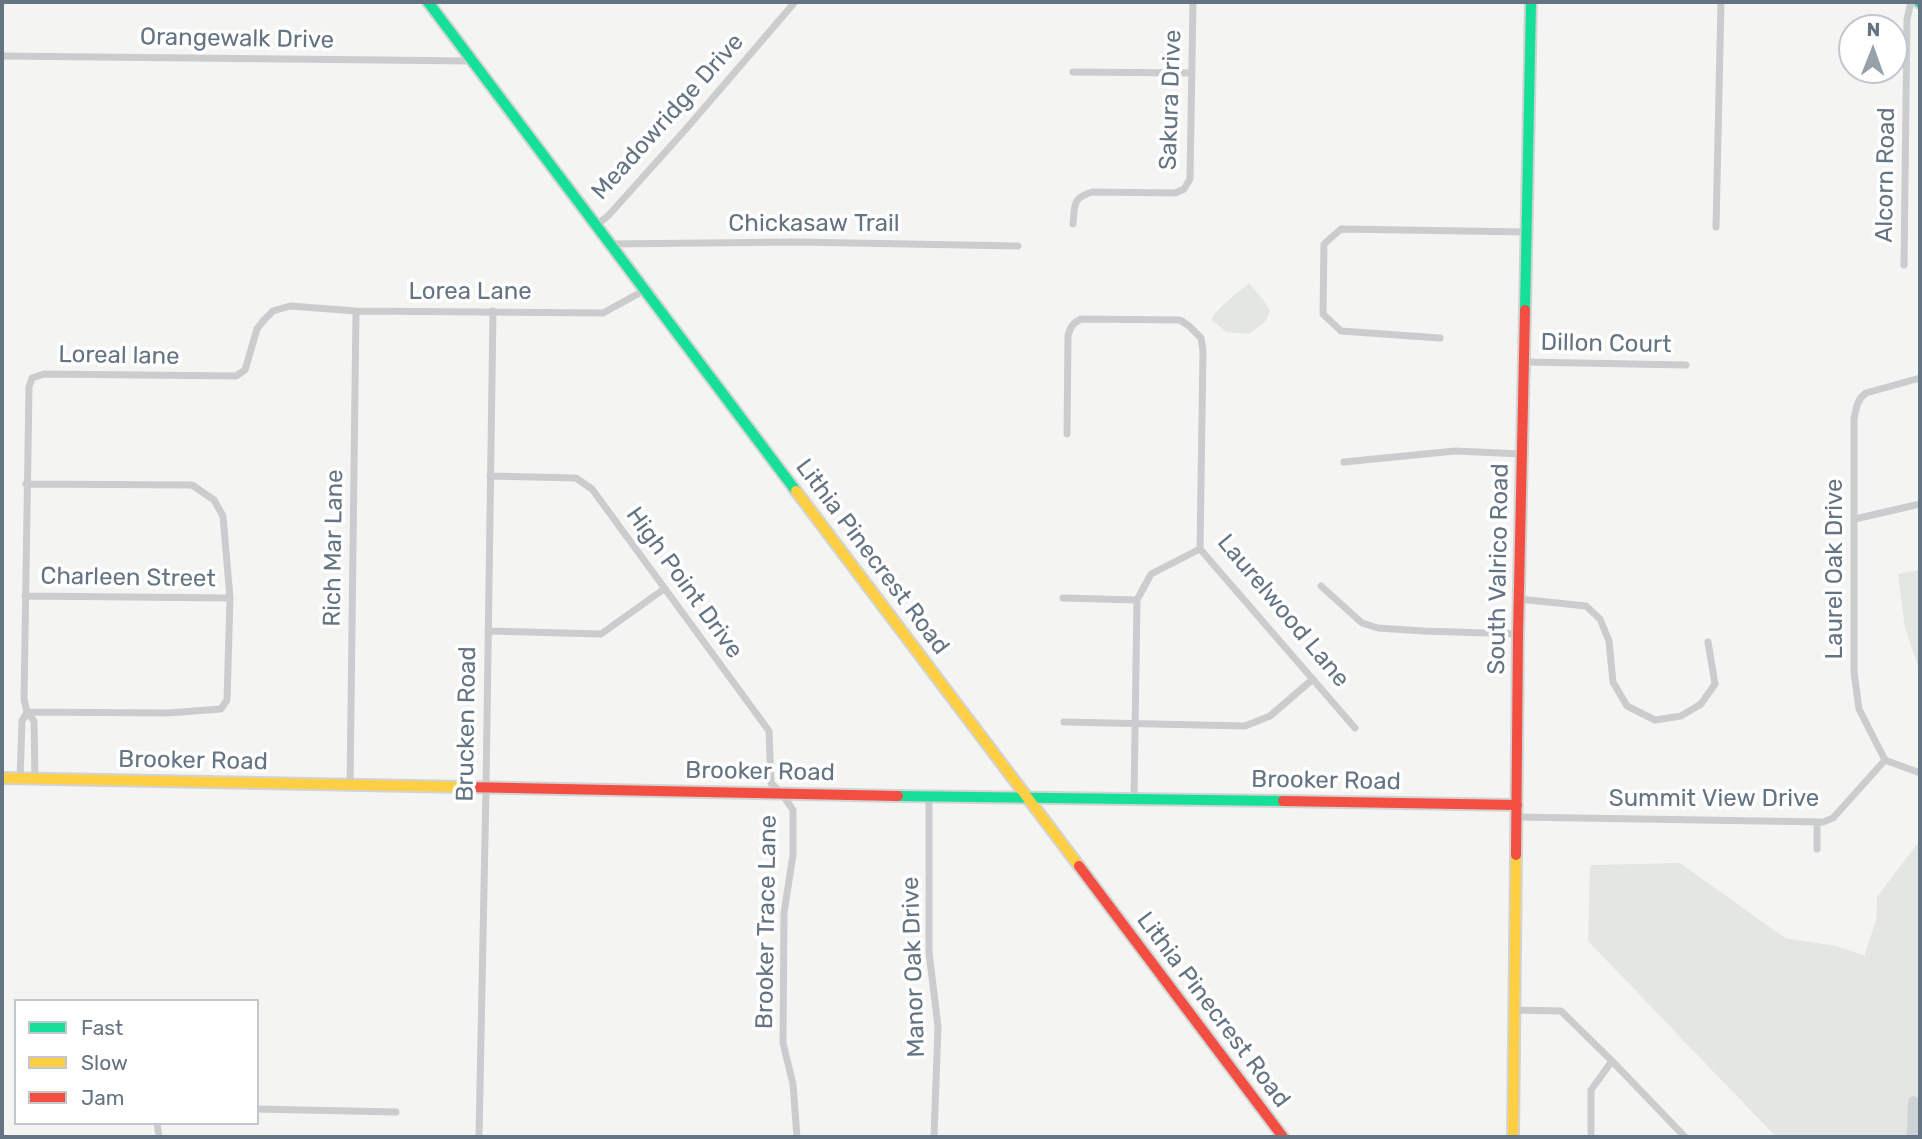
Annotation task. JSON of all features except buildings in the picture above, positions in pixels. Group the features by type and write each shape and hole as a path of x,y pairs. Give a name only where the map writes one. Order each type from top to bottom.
{"street":[{"name":"Lithia Pinecrest Road","path":"428,2 1283,1137"},
{"name":"Meadowridge Drive","path":"596,225 608,216 686,129 795,2"},
{"name":"Sakura Drive","path":"1073,224 1075,203 1081,195 1092,192 1175,192 1184,188 1190,179 1193,2"},
{"name":"South Valrico Road","path":"1513,1137 1518,634 1531,2"},
{"path":"1716,227 1721,2"},
{"name":"Alcorn Road","path":"1904,265 1907,19 1911,2"},
{"name":"Orangewalk Drive","path":"2,56 472,61"},
{"path":"1073,72 1192,73"},
{"path":"1440,338 1341,331 1323,314 1324,244 1341,229 1526,232"},
{"name":"Chickasaw Trail","path":"610,244 797,242 1018,246"},
{"name":"Lorea Lane","path":"290,306 356,311 603,313 645,290"},
{"name":"Loreal lane","path":"35,779 34,721 27,712 24,699 26,484 29,387 32,378 44,374 236,376 245,370 257,329 273,311 290,306"},
{"name":"Rich Mar Lane","path":"350,786 356,311"},
{"name":"Brucken Road","path":"479,1137 492,311"},
{"name":"Laurelwood Lane","path":"1066,434 1068,336 1076,322 1082,319 1180,320 1189,326 1200,338 1203,351 1200,549 1355,728"},
{"name":"Dillon Court","path":"1524,362 1686,365"},
{"name":"Laurel Oak Drive","path":"1885,760 1859,709 1854,672 1854,419 1861,396 1920,379"},
{"path":"1344,461 1455,451 1522,454"},
{"name":"High Point Drive","path":"490,476 576,478 592,489 769,731 771,783 782,794"},
{"path":"26,484 192,485 214,500 223,516 230,598 227,700 221,709 167,713 27,712"},
{"path":"1855,519 1920,503"},
{"path":"1134,798 1137,600 1151,575 1200,549"},
{"path":"1321,586 1362,623 1378,628 1518,634"},
{"path":"488,631 601,634 664,589"},
{"name":"Charleen Street","path":"25,596 230,598"},
{"path":"1063,598 1137,600"},
{"path":"1520,599 1586,606 1600,619 1609,641 1613,682 1628,706 1655,720 1681,716 1700,704 1715,684 1708,642"},
{"path":"1065,722 1245,726 1270,716 1313,679"},
{"name":"Loreal lane","path":"20,779 22,721 27,712"},
{"path":"21,743 34,743"},
{"path":"1885,760 1920,773"},
{"name":"Summit View Drive","path":"1517,817 1823,822 1833,818 1885,760"},
{"name":"Brooker Road","path":"2,778 782,794 1517,804"},
{"name":"Brooker Trace Lane","path":"782,794 793,810 793,855 784,914 783,1043 793,1084 797,1137"},
{"name":"Manor Oak Drive","path":"929,795 929,952 938,1027 934,1137"},
{"path":"1816,849 1817,822"},
{"path":"1514,1010 1561,1011 1685,1137"},
{"path":"1591,1137 1591,1090 1612,1061"},
{"path":"259,1109 396,1112"}],"shaded area":[{"path":"1249,283 1270,311 1265,322 1249,334 1227,332 1211,320 1224,304"},
{"path":"1920,570 1920,671 1905,629 1898,574"},
{"path":"1920,840 1920,1137 1776,1137 1588,941 1590,865 1680,863 1785,938 1836,946 1866,956 1876,921 1877,897"},
{"path":"1913,1096 1918,1098 1920,1104 1919,1137 1906,1137 1908,1103"}],"traffic: fast":[{"path":"428,2 796,491"},
{"path":"1525,310 1531,2"},
{"path":"898,796 1283,801"}],"traffic: slow":[{"path":"796,491 1079,866"},
{"path":"2,778 465,787"},
{"path":"1513,1137 1516,855"}],"traffic: jam":[{"path":"1516,855 1525,310"},
{"path":"465,787 898,796"},
{"path":"1283,801 1517,805"},
{"path":"1079,866 1283,1137"}]}
